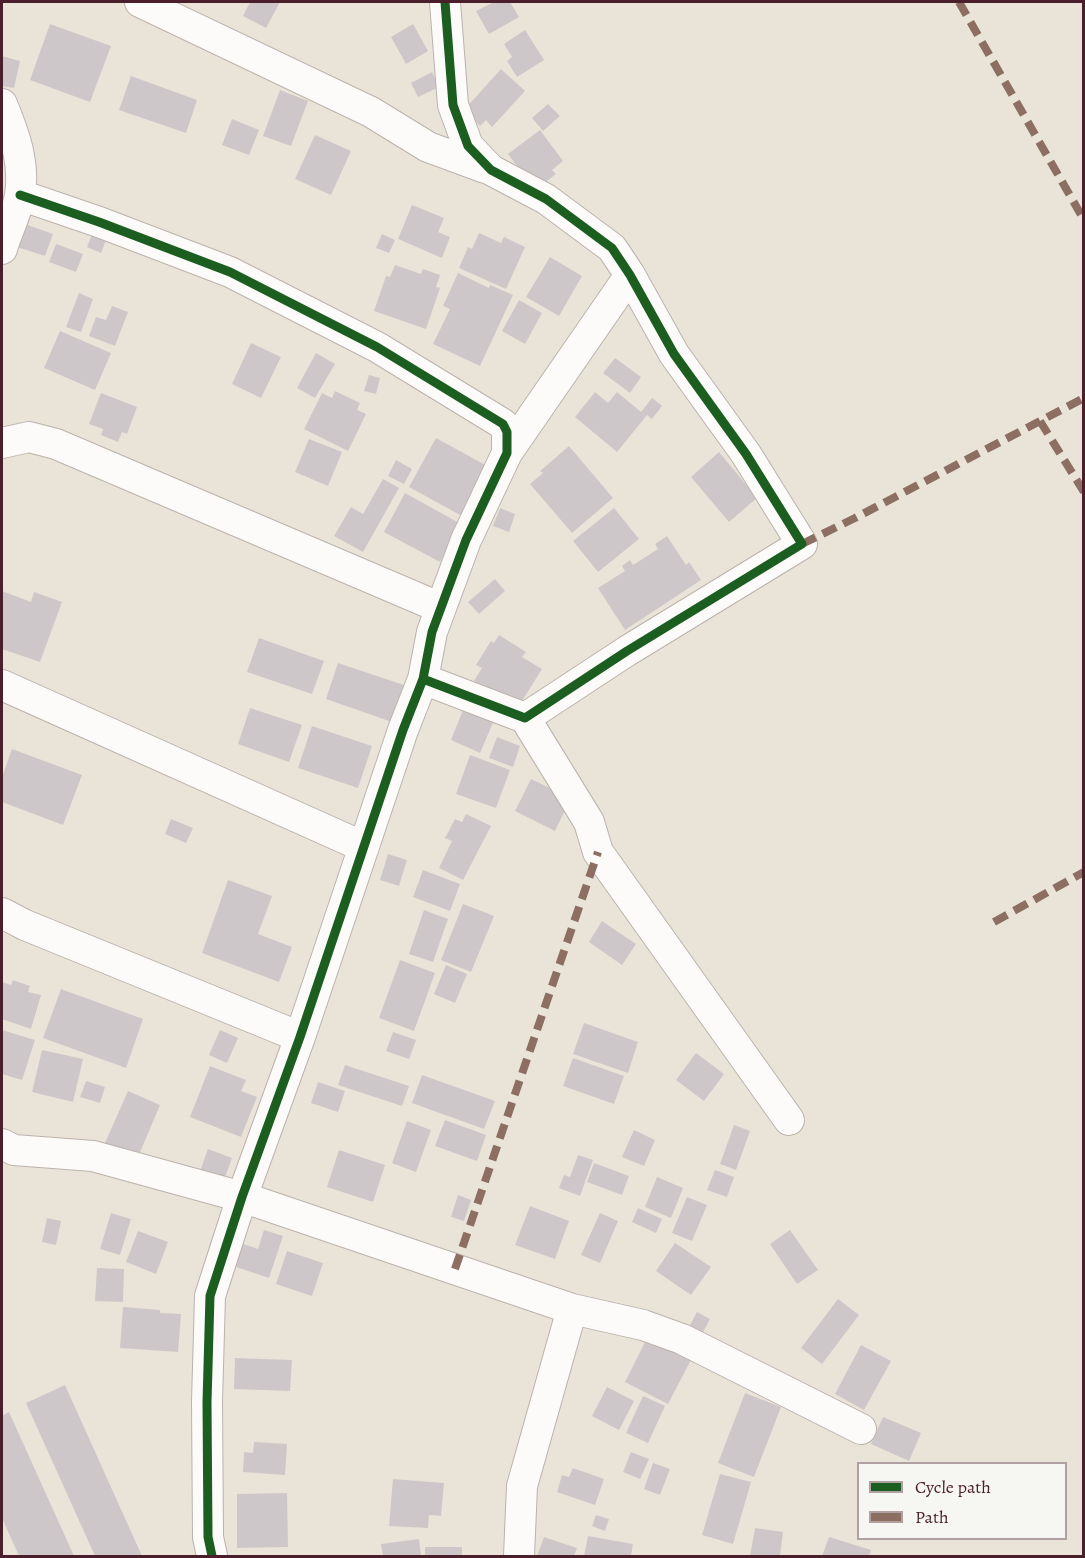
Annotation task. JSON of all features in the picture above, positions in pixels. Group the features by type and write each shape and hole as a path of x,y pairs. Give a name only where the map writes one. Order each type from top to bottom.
{"street":[{"path":"140,2 371,112 428,147 491,170 546,199 612,248 630,275 674,354 746,454 802,544 627,651 525,718"},
{"path":"445,2 453,105 468,146 491,170"},
{"path":"2,104 20,155 20,195 2,249"},
{"path":"20,195 99,222 230,272 377,346 502,424 507,432 507,453"},
{"path":"212,1557 208,1537 207,1402 210,1296 242,1197 300,1037 423,679 432,632 466,540 507,453 630,275"},
{"path":"2,443 29,437 56,444 441,608"},
{"path":"423,679 525,718 589,822 598,852 789,1120"},
{"path":"2,685 364,847"},
{"path":"2,913 25,925 300,1037"},
{"path":"2,1144 15,1149 93,1156 242,1197 572,1309 643,1325 682,1339 861,1429"},
{"path":"519,1557 522,1486 572,1309"}],"building":[{"path":"250,2 280,2 266,28 243,16"},
{"path":"494,2 510,2 519,17 489,34 476,11"},
{"path":"50,24 111,46 90,102 30,80"},
{"path":"413,24 428,51 406,64 391,37"},
{"path":"525,30 544,60 517,77 507,61 512,57 504,44"},
{"path":"2,56 20,61 14,88 2,86"},
{"path":"501,69 525,91 492,127 486,120 480,126 464,110"},
{"path":"432,72 439,87 418,97 411,83"},
{"path":"131,76 197,100 186,133 119,110"},
{"path":"280,90 308,101 291,146 263,136"},
{"path":"548,104 560,116 543,131 532,118"},
{"path":"232,119 259,130 249,155 222,145"},
{"path":"540,130 563,161 552,170 556,174 535,190 508,154"},
{"path":"315,135 351,151 331,195 295,179"},
{"path":"412,205 444,218 438,232 450,237 442,258 398,239"},
{"path":"25,224 53,234 45,256 17,247"},
{"path":"94,230 108,235 101,253 87,247"},
{"path":"479,233 501,243 504,237 525,247 506,289 459,268 468,247 472,249"},
{"path":"382,234 395,240 389,253 376,248"},
{"path":"56,244 83,254 76,272 49,262"},
{"path":"550,257 582,276 559,316 526,297"},
{"path":"395,265 421,274 423,269 440,275 436,287 440,288 426,329 374,311 386,276 390,277"},
{"path":"458,273 489,288 490,285 513,295 480,366 433,344 450,309 443,306"},
{"path":"79,293 93,299 81,332 66,327"},
{"path":"519,300 542,313 525,344 502,331"},
{"path":"112,306 128,312 115,346 89,336 96,317 106,320"},
{"path":"60,331 111,353 95,390 44,368"},
{"path":"251,343 281,357 261,398 232,384"},
{"path":"316,353 335,364 315,398 297,388"},
{"path":"615,358 641,377 630,393 603,373"},
{"path":"369,375 380,378 376,394 364,391"},
{"path":"335,391 360,403 357,410 366,414 348,451 304,429 322,393 332,398"},
{"path":"595,392 608,403 617,392 641,412 652,398 662,406 652,419 647,415 617,452 575,417"},
{"path":"101,393 137,407 127,434 122,432 118,442 101,435 103,429 89,424"},
{"path":"436,438 489,467 462,516 409,487"},
{"path":"309,439 342,452 328,486 295,472"},
{"path":"569,446 613,498 572,533 530,484 543,473 540,471"},
{"path":"719,452 757,498 729,522 691,477"},
{"path":"396,460 412,469 404,484 388,476"},
{"path":"383,479 399,488 363,552 334,536 351,507 363,514"},
{"path":"405,493 461,524 440,562 384,532"},
{"path":"500,508 515,514 509,532 493,526"},
{"path":"614,508 639,539 598,572 573,541"},
{"path":"667,536 686,565 689,562 701,580 625,630 598,588 625,571 622,566 630,560 633,565 658,549 655,544"},
{"path":"495,579 505,591 479,614 468,602"},
{"path":"2,591 31,602 34,592 62,602 40,662 2,649"},
{"path":"499,635 526,652 522,657 542,669 517,709 474,681 482,668 476,665 491,641 494,643"},
{"path":"259,638 324,661 312,694 247,672"},
{"path":"338,663 404,685 392,722 326,699"},
{"path":"465,705 495,718 480,753 451,740"},
{"path":"250,708 302,725 289,762 238,744"},
{"path":"312,726 372,746 358,788 298,768"},
{"path":"497,737 520,746 513,767 489,758"},
{"path":"12,749 82,775 63,825 2,802 2,777"},
{"path":"470,755 510,770 496,808 456,794"},
{"path":"531,779 571,798 555,831 515,811"},
{"path":"466,814 491,826 463,880 439,868 452,841 445,838 455,819 462,822"},
{"path":"171,819 193,828 186,843 165,834"},
{"path":"388,854 407,860 399,886 380,880"},
{"path":"423,870 460,884 450,911 413,897"},
{"path":"228,880 272,896 258,934 292,947 279,982 202,953"},
{"path":"463,904 494,916 471,972 441,960"},
{"path":"424,910 448,919 433,962 409,954"},
{"path":"602,921 636,944 622,965 589,942"},
{"path":"400,960 435,973 414,1031 379,1018"},
{"path":"446,965 467,974 455,1003 434,994"},
{"path":"13,980 30,986 28,992 41,995 31,1029 2,1019 2,982 11,985"},
{"path":"61,989 143,1019 126,1068 43,1038"},
{"path":"584,1023 638,1042 628,1073 573,1054"},
{"path":"2,1030 35,1040 22,1080 2,1074"},
{"path":"220,1030 238,1038 227,1063 209,1055"},
{"path":"393,1032 416,1040 409,1059 386,1051"},
{"path":"42,1050 83,1059 73,1102 32,1092"},
{"path":"696,1053 724,1074 704,1101 676,1080"},
{"path":"573,1058 624,1076 614,1104 563,1086"},
{"path":"345,1065 409,1086 402,1106 338,1085"},
{"path":"210,1066 246,1080 241,1091 257,1097 241,1137 190,1117"},
{"path":"422,1075 495,1101 484,1129 412,1103"},
{"path":"86,1081 105,1087 100,1103 80,1097"},
{"path":"318,1082 345,1091 338,1112 311,1103"},
{"path":"128,1091 160,1105 138,1157 105,1143"},
{"path":"445,1120 486,1135 477,1161 435,1146"},
{"path":"407,1121 431,1130 416,1172 392,1163"},
{"path":"734,1125 750,1131 736,1170 720,1164"},
{"path":"634,1130 655,1140 644,1166 622,1157"},
{"path":"208,1149 232,1158 224,1180 200,1171"},
{"path":"339,1150 385,1165 373,1202 327,1187"},
{"path":"578,1155 593,1160 580,1196 559,1188 564,1175 570,1177"},
{"path":"594,1163 629,1176 622,1195 587,1182"},
{"path":"715,1170 734,1177 727,1197 707,1190"},
{"path":"657,1177 683,1188 671,1218 645,1207"},
{"path":"458,1195 471,1200 464,1221 451,1217"},
{"path":"687,1197 707,1205 692,1241 672,1233"},
{"path":"530,1206 569,1221 555,1259 515,1245"},
{"path":"638,1208 662,1219 656,1233 632,1222"},
{"path":"111,1213 131,1219 120,1255 100,1249"},
{"path":"600,1213 618,1221 600,1263 581,1255"},
{"path":"47,1218 61,1221 56,1245 42,1242"},
{"path":"264,1230 283,1236 269,1278 233,1266 241,1243 258,1249"},
{"path":"790,1230 818,1270 797,1284 770,1244"},
{"path":"138,1231 168,1242 156,1274 126,1262"},
{"path":"675,1243 711,1267 691,1295 656,1271"},
{"path":"287,1251 323,1263 312,1296 276,1284"},
{"path":"97,1268 124,1269 123,1302 95,1301"},
{"path":"838,1299 859,1315 822,1364 801,1348"},
{"path":"123,1307 181,1314 178,1352 120,1348"},
{"path":"697,1312 710,1319 700,1338 687,1331"},
{"path":"648,1336 692,1358 668,1404 625,1382"},
{"path":"861,1345 891,1361 864,1410 835,1394"},
{"path":"235,1358 292,1360 290,1391 234,1389"},
{"path":"65,1385 142,1556 95,1556 26,1403"},
{"path":"607,1387 634,1401 619,1430 592,1416"},
{"path":"745,1393 781,1407 754,1477 718,1463"},
{"path":"643,1396 665,1406 648,1443 626,1433"},
{"path":"9,1412 74,1556 19,1556 2,1518 2,1416"},
{"path":"883,1417 921,1433 909,1461 871,1444"},
{"path":"254,1442 287,1444 285,1475 243,1472 244,1452 253,1453"},
{"path":"631,1452 649,1459 640,1479 623,1472"},
{"path":"653,1463 670,1469 660,1495 644,1489"},
{"path":"573,1468 604,1479 595,1505 557,1492 562,1475 569,1477"},
{"path":"720,1474 751,1482 733,1544 702,1535"},
{"path":"393,1479 444,1483 441,1516 429,1515 428,1528 389,1526"},
{"path":"287,1493 288,1547 237,1548 237,1494"},
{"path":"596,1515 609,1519 605,1531 592,1526"},
{"path":"755,1528 783,1532 780,1556 750,1556"},
{"path":"588,1536 633,1544 631,1556 584,1556"},
{"path":"544,1537 577,1548 574,1556 537,1556"},
{"path":"829,1537 871,1550 869,1556 822,1556"},
{"path":"419,1539 421,1556 383,1556 381,1544"},
{"path":"425,1547 462,1547 462,1556 425,1556"}],"marked path":[{"path":"959,2 1084,220"},
{"path":"802,544 1084,398"},
{"path":"1040,421 1084,492"},
{"path":"455,1269 598,852"},
{"path":"994,922 1084,872"}],"cycle path":[{"path":"423,679 525,718 627,651 802,544 746,454 674,354 630,275 612,248 546,199 491,170 468,146 453,105 445,2"},
{"path":"20,195 99,222 230,272 377,347 503,424 507,432 507,453 466,540 432,632 423,679 403,730 210,1296 207,1402 208,1537 212,1556"}]}
